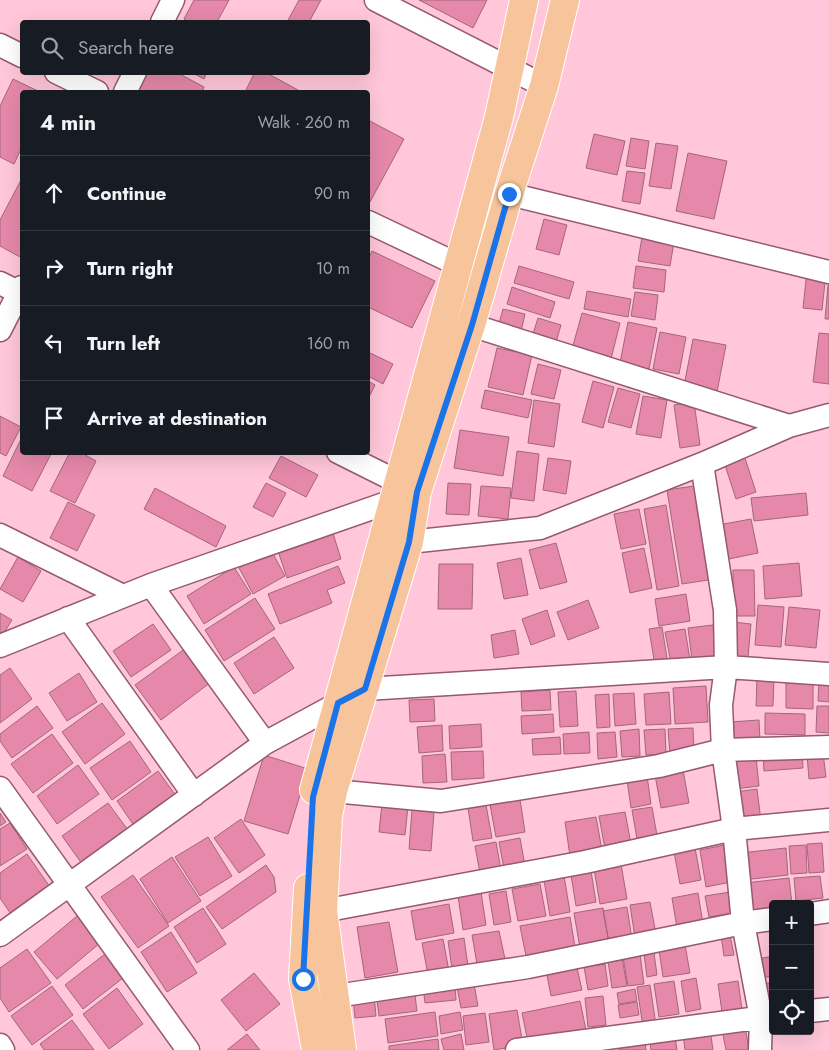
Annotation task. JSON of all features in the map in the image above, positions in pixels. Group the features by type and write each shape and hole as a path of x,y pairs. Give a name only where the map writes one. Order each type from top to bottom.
{"main road":[{"path":"316,1050 303,979 313,797 338,703 403,492 459,266 499,117 524,0"},
{"path":"342,1050 323,911 328,816 333,791 409,542 403,492 472,325 509,194 544,86 565,0"}],"street":[{"path":"163,20 173,0"},
{"path":"376,0 544,86"},
{"path":"0,45 20,55"},
{"path":"62,75 93,90"},
{"path":"126,90 134,75"},
{"path":"509,194 829,272"},
{"path":"370,223 486,278"},
{"path":"0,330 16,289"},
{"path":"472,325 789,426"},
{"path":"409,542 540,528 702,464 789,426 829,415"},
{"path":"343,455 403,492"},
{"path":"702,464 725,610 726,667 721,705 723,750 734,829 743,923 767,1017 760,1050"},
{"path":"0,646 151,585 403,492"},
{"path":"0,535 123,596"},
{"path":"151,585 265,743"},
{"path":"68,618 194,795"},
{"path":"0,935 265,743 365,689 726,667 829,674"},
{"path":"333,791 441,801 659,766 723,750 829,747"},
{"path":"0,788 188,1050"},
{"path":"323,911 585,862 734,829 829,820"},
{"path":"814,913 829,911"},
{"path":"336,996 528,967 743,923 769,920"},
{"path":"814,1011 829,1009"},
{"path":"517,1050 767,1017"},
{"path":"0,1045 3,1050"}],"building":[{"path":"194,0 229,0 218,20 184,19"},
{"path":"299,0 321,0 310,20 288,20"},
{"path":"419,0 487,0 473,28"},
{"path":"145,75 182,75 204,87 203,90 137,90"},
{"path":"197,75 206,75 204,79"},
{"path":"254,75 270,75 298,90 246,90"},
{"path":"13,79 36,90 20,90 20,151 14,164 0,157 0,106"},
{"path":"370,121 404,139 370,202"},
{"path":"594,134 625,141 617,175 586,168"},
{"path":"631,138 649,141 645,169 626,166"},
{"path":"656,143 678,146 671,189 649,186"},
{"path":"688,153 727,161 714,219 676,211"},
{"path":"627,171 645,173 640,204 622,201"},
{"path":"20,182 20,257 0,246 0,220"},
{"path":"544,219 567,225 559,255 536,249"},
{"path":"643,231 675,236 670,266 638,261"},
{"path":"372,251 435,281 412,328 370,308 370,256"},
{"path":"519,266 574,282 569,299 514,283"},
{"path":"636,266 666,270 664,292 633,288"},
{"path":"807,271 826,273 822,310 803,308"},
{"path":"828,285 829,319 825,319"},
{"path":"512,287 555,302 550,318 507,304"},
{"path":"587,291 631,299 628,317 584,309"},
{"path":"635,292 658,295 655,320 631,316"},
{"path":"503,309 525,314 520,336 497,331"},
{"path":"582,313 620,323 611,359 572,349"},
{"path":"538,318 561,325 554,349 530,343"},
{"path":"628,322 657,328 647,379 618,373"},
{"path":"660,332 686,337 679,374 653,369"},
{"path":"819,333 829,334 829,384 813,382"},
{"path":"693,339 726,345 717,392 684,386"},
{"path":"497,348 532,355 523,395 488,387"},
{"path":"370,353 393,364 383,384 370,377"},
{"path":"538,364 561,370 554,399 531,394"},
{"path":"593,381 614,387 603,428 582,422"},
{"path":"370,382 375,385 370,395"},
{"path":"618,388 640,394 631,428 608,422"},
{"path":"485,390 532,400 528,418 481,408"},
{"path":"643,396 667,400 661,438 636,434"},
{"path":"534,400 560,404 554,447 528,443"},
{"path":"694,402 700,445 680,448 674,405"},
{"path":"0,416 20,426 20,429 6,456 0,453"},
{"path":"460,430 509,437 503,476 454,468"},
{"path":"20,441 20,455 50,455 32,491 3,476"},
{"path":"517,451 539,454 534,501 511,498"},
{"path":"68,455 85,455 96,461 75,503 50,491"},
{"path":"744,455 756,492 736,499 724,462"},
{"path":"281,456 318,475 306,497 269,478"},
{"path":"548,458 571,461 566,494 543,490"},
{"path":"266,483 286,493 273,517 253,507"},
{"path":"448,483 471,484 469,515 446,514"},
{"path":"700,485 715,579 682,584 667,490"},
{"path":"481,486 511,488 508,519 478,516"},
{"path":"155,488 226,526 216,547 144,509"},
{"path":"806,493 808,515 754,521 751,498"},
{"path":"68,502 95,515 77,551 50,538"},
{"path":"666,505 679,586 657,590 644,509"},
{"path":"639,509 646,544 621,549 614,514"},
{"path":"751,519 758,553 724,560 718,525"},
{"path":"332,530 341,559 287,578 277,548"},
{"path":"556,543 567,582 540,589 529,550"},
{"path":"644,548 652,588 630,593 622,553"},
{"path":"271,550 285,576 253,594 239,568"},
{"path":"18,557 41,571 23,602 0,589"},
{"path":"521,558 528,595 504,599 497,563"},
{"path":"799,563 802,596 765,599 763,566"},
{"path":"439,564 473,564 472,609 438,609"},
{"path":"338,566 345,583 327,590 332,603 280,624 268,594"},
{"path":"234,567 251,594 204,624 187,596"},
{"path":"733,570 754,570 755,616 733,616"},
{"path":"686,594 690,621 659,626 655,599"},
{"path":"255,598 275,629 224,661 205,630"},
{"path":"588,600 599,628 568,640 557,612"},
{"path":"758,605 784,607 781,647 755,645"},
{"path":"789,607 820,610 816,648 785,645"},
{"path":"547,610 555,636 531,645 522,619"},
{"path":"0,613 12,620 0,639"},
{"path":"733,622 751,624 748,657 730,656"},
{"path":"153,624 171,650 131,677 113,651"},
{"path":"713,625 717,656 692,660 688,628"},
{"path":"662,627 668,664 655,666 649,629"},
{"path":"685,629 690,660 671,663 665,632"},
{"path":"515,630 519,654 494,658 491,635"},
{"path":"274,637 294,668 254,694 234,663"},
{"path":"186,648 211,682 161,720 135,685"},
{"path":"10,668 32,699 0,723 0,675"},
{"path":"79,673 97,702 67,721 49,693"},
{"path":"757,678 774,678 773,706 756,706"},
{"path":"819,679 829,679 829,702 818,701"},
{"path":"786,681 813,682 813,709 786,708"},
{"path":"706,686 708,722 675,724 673,688"},
{"path":"550,690 551,710 522,711 521,692"},
{"path":"576,691 578,726 560,727 558,692"},
{"path":"669,692 671,724 646,725 644,694"},
{"path":"634,693 636,724 615,726 613,694"},
{"path":"609,694 610,727 597,728 595,695"},
{"path":"434,699 435,721 410,722 409,700"},
{"path":"102,703 125,734 85,764 62,732"},
{"path":"37,706 53,728 12,758 0,741 0,734"},
{"path":"817,706 829,706 829,733 816,732"},
{"path":"765,713 805,714 805,735 765,734"},
{"path":"553,714 554,732 522,734 521,716"},
{"path":"759,720 760,741 731,743 730,722"},
{"path":"481,724 482,747 450,749 449,726"},
{"path":"442,725 443,751 419,753 417,727"},
{"path":"693,728 694,752 670,754 668,729"},
{"path":"639,729 640,756 622,757 620,731"},
{"path":"665,729 666,754 646,755 644,730"},
{"path":"589,732 590,753 564,754 563,734"},
{"path":"615,732 617,757 598,759 597,733"},
{"path":"52,734 73,763 33,793 11,764"},
{"path":"560,737 561,754 533,755 532,739"},
{"path":"130,741 151,772 112,800 90,768"},
{"path":"483,751 484,778 452,780 451,752"},
{"path":"802,751 803,768 764,771 763,754"},
{"path":"823,753 826,777 809,779 807,755"},
{"path":"445,754 447,782 423,783 422,756"},
{"path":"264,755 308,769 288,834 244,821"},
{"path":"756,756 759,786 735,789 731,759"},
{"path":"78,765 99,794 57,824 37,796"},
{"path":"683,770 689,803 661,808 655,775"},
{"path":"158,771 179,800 137,830 117,801"},
{"path":"647,776 651,804 631,808 627,780"},
{"path":"757,789 761,821 739,823 735,792"},
{"path":"519,793 525,832 496,837 489,799"},
{"path":"108,803 131,834 85,868 62,836"},
{"path":"382,803 408,806 405,835 379,832"},
{"path":"486,805 492,838 473,841 468,808"},
{"path":"652,807 658,841 638,845 632,810"},
{"path":"412,810 434,812 431,851 409,849"},
{"path":"625,812 631,844 605,849 599,816"},
{"path":"0,813 6,822 0,826"},
{"path":"596,817 602,850 570,856 565,822"},
{"path":"241,819 265,855 239,873 214,838"},
{"path":"10,823 27,849 0,866 0,829"},
{"path":"208,837 232,876 200,896 175,857"},
{"path":"520,838 525,866 504,869 499,842"},
{"path":"496,842 501,870 480,873 475,846"},
{"path":"822,843 824,872 809,873 807,844"},
{"path":"725,845 731,882 706,887 700,850"},
{"path":"806,845 807,873 791,874 789,846"},
{"path":"695,848 701,880 680,884 674,852"},
{"path":"786,848 788,875 743,880 740,853"},
{"path":"27,854 50,887 11,914 0,898 0,873"},
{"path":"172,857 201,901 168,923 140,879"},
{"path":"621,864 627,899 600,904 594,869"},
{"path":"266,865 274,877 276,892 222,929 206,907"},
{"path":"591,871 596,902 576,906 571,875"},
{"path":"133,875 169,926 138,948 101,897"},
{"path":"564,876 570,912 550,916 544,880"},
{"path":"820,876 823,898 796,900 794,878"},
{"path":"789,878 792,900 769,900 769,910 749,912 745,883"},
{"path":"540,884 546,916 518,921 512,889"},
{"path":"506,891 511,922 494,925 489,894"},
{"path":"481,892 486,925 463,930 458,896"},
{"path":"730,892 733,913 709,917 705,896"},
{"path":"698,893 703,924 677,928 672,898"},
{"path":"650,902 656,934 635,938 630,905"},
{"path":"449,904 454,933 416,940 411,911"},
{"path":"627,907 632,939 609,943 603,911"},
{"path":"203,908 226,944 197,963 174,927"},
{"path":"603,908 609,943 580,948 574,913"},
{"path":"77,916 100,943 57,979 34,952"},
{"path":"570,917 576,953 527,961 520,926"},
{"path":"389,922 398,972 365,978 357,927"},
{"path":"499,931 505,959 477,964 472,935"},
{"path":"171,932 197,973 167,992 141,952"},
{"path":"730,935 734,955 724,956 721,936"},
{"path":"464,938 468,966 452,969 448,941"},
{"path":"443,939 449,971 428,975 422,943"},
{"path":"684,939 690,973 663,977 658,943"},
{"path":"27,949 51,983 9,1012 0,998 0,968"},
{"path":"654,953 657,975 647,977 644,954"},
{"path":"105,954 123,978 83,1009 65,985"},
{"path":"640,954 644,984 628,986 623,957"},
{"path":"769,957 769,977 756,979 752,960"},
{"path":"622,958 627,986 612,988 608,961"},
{"path":"576,963 582,990 551,996 546,970"},
{"path":"605,964 608,986 588,990 584,967"},
{"path":"254,973 280,1004 246,1031 221,1000"},
{"path":"696,978 701,1009 686,1012 681,981"},
{"path":"674,981 679,1014 659,1017 654,984"},
{"path":"738,981 743,1016 723,1019 718,984"},
{"path":"769,983 769,1009 764,1010 759,985"},
{"path":"455,984 456,1000 425,1003 423,987"},
{"path":"474,984 478,1006 461,1008 457,987"},
{"path":"650,985 656,1025 643,1027 637,987"},
{"path":"52,986 73,1015 32,1045 11,1016"},
{"path":"117,988 143,1024 109,1049 83,1014"},
{"path":"414,988 417,1011 379,1016 376,993"},
{"path":"635,989 637,1001 619,1004 617,993"},
{"path":"374,995 376,1016 355,1018 353,998"},
{"path":"603,996 606,1025 588,1027 585,998"},
{"path":"580,1001 586,1030 528,1042 522,1013"},
{"path":"637,1002 639,1015 620,1018 618,1005"},
{"path":"517,1010 523,1045 494,1050 489,1014"},
{"path":"435,1012 438,1036 388,1043 385,1019"},
{"path":"460,1012 463,1030 441,1034 439,1016"},
{"path":"485,1013 489,1042 466,1045 463,1016"},
{"path":"72,1020 94,1050 44,1050 40,1044"},
{"path":"745,1026 749,1050 726,1050 722,1030"},
{"path":"710,1029 713,1050 685,1050 683,1033"},
{"path":"247,1034 260,1050 227,1050"},
{"path":"461,1034 464,1050 444,1050 441,1039"},
{"path":"644,1035 646,1050 619,1050 617,1040"},
{"path":"675,1037 677,1050 651,1050 650,1041"},
{"path":"438,1039 439,1050 389,1050 389,1046"}],"route":[{"path":"303,979 313,797 338,703 365,689 409,542 417,492 472,325 509,194"}]}
